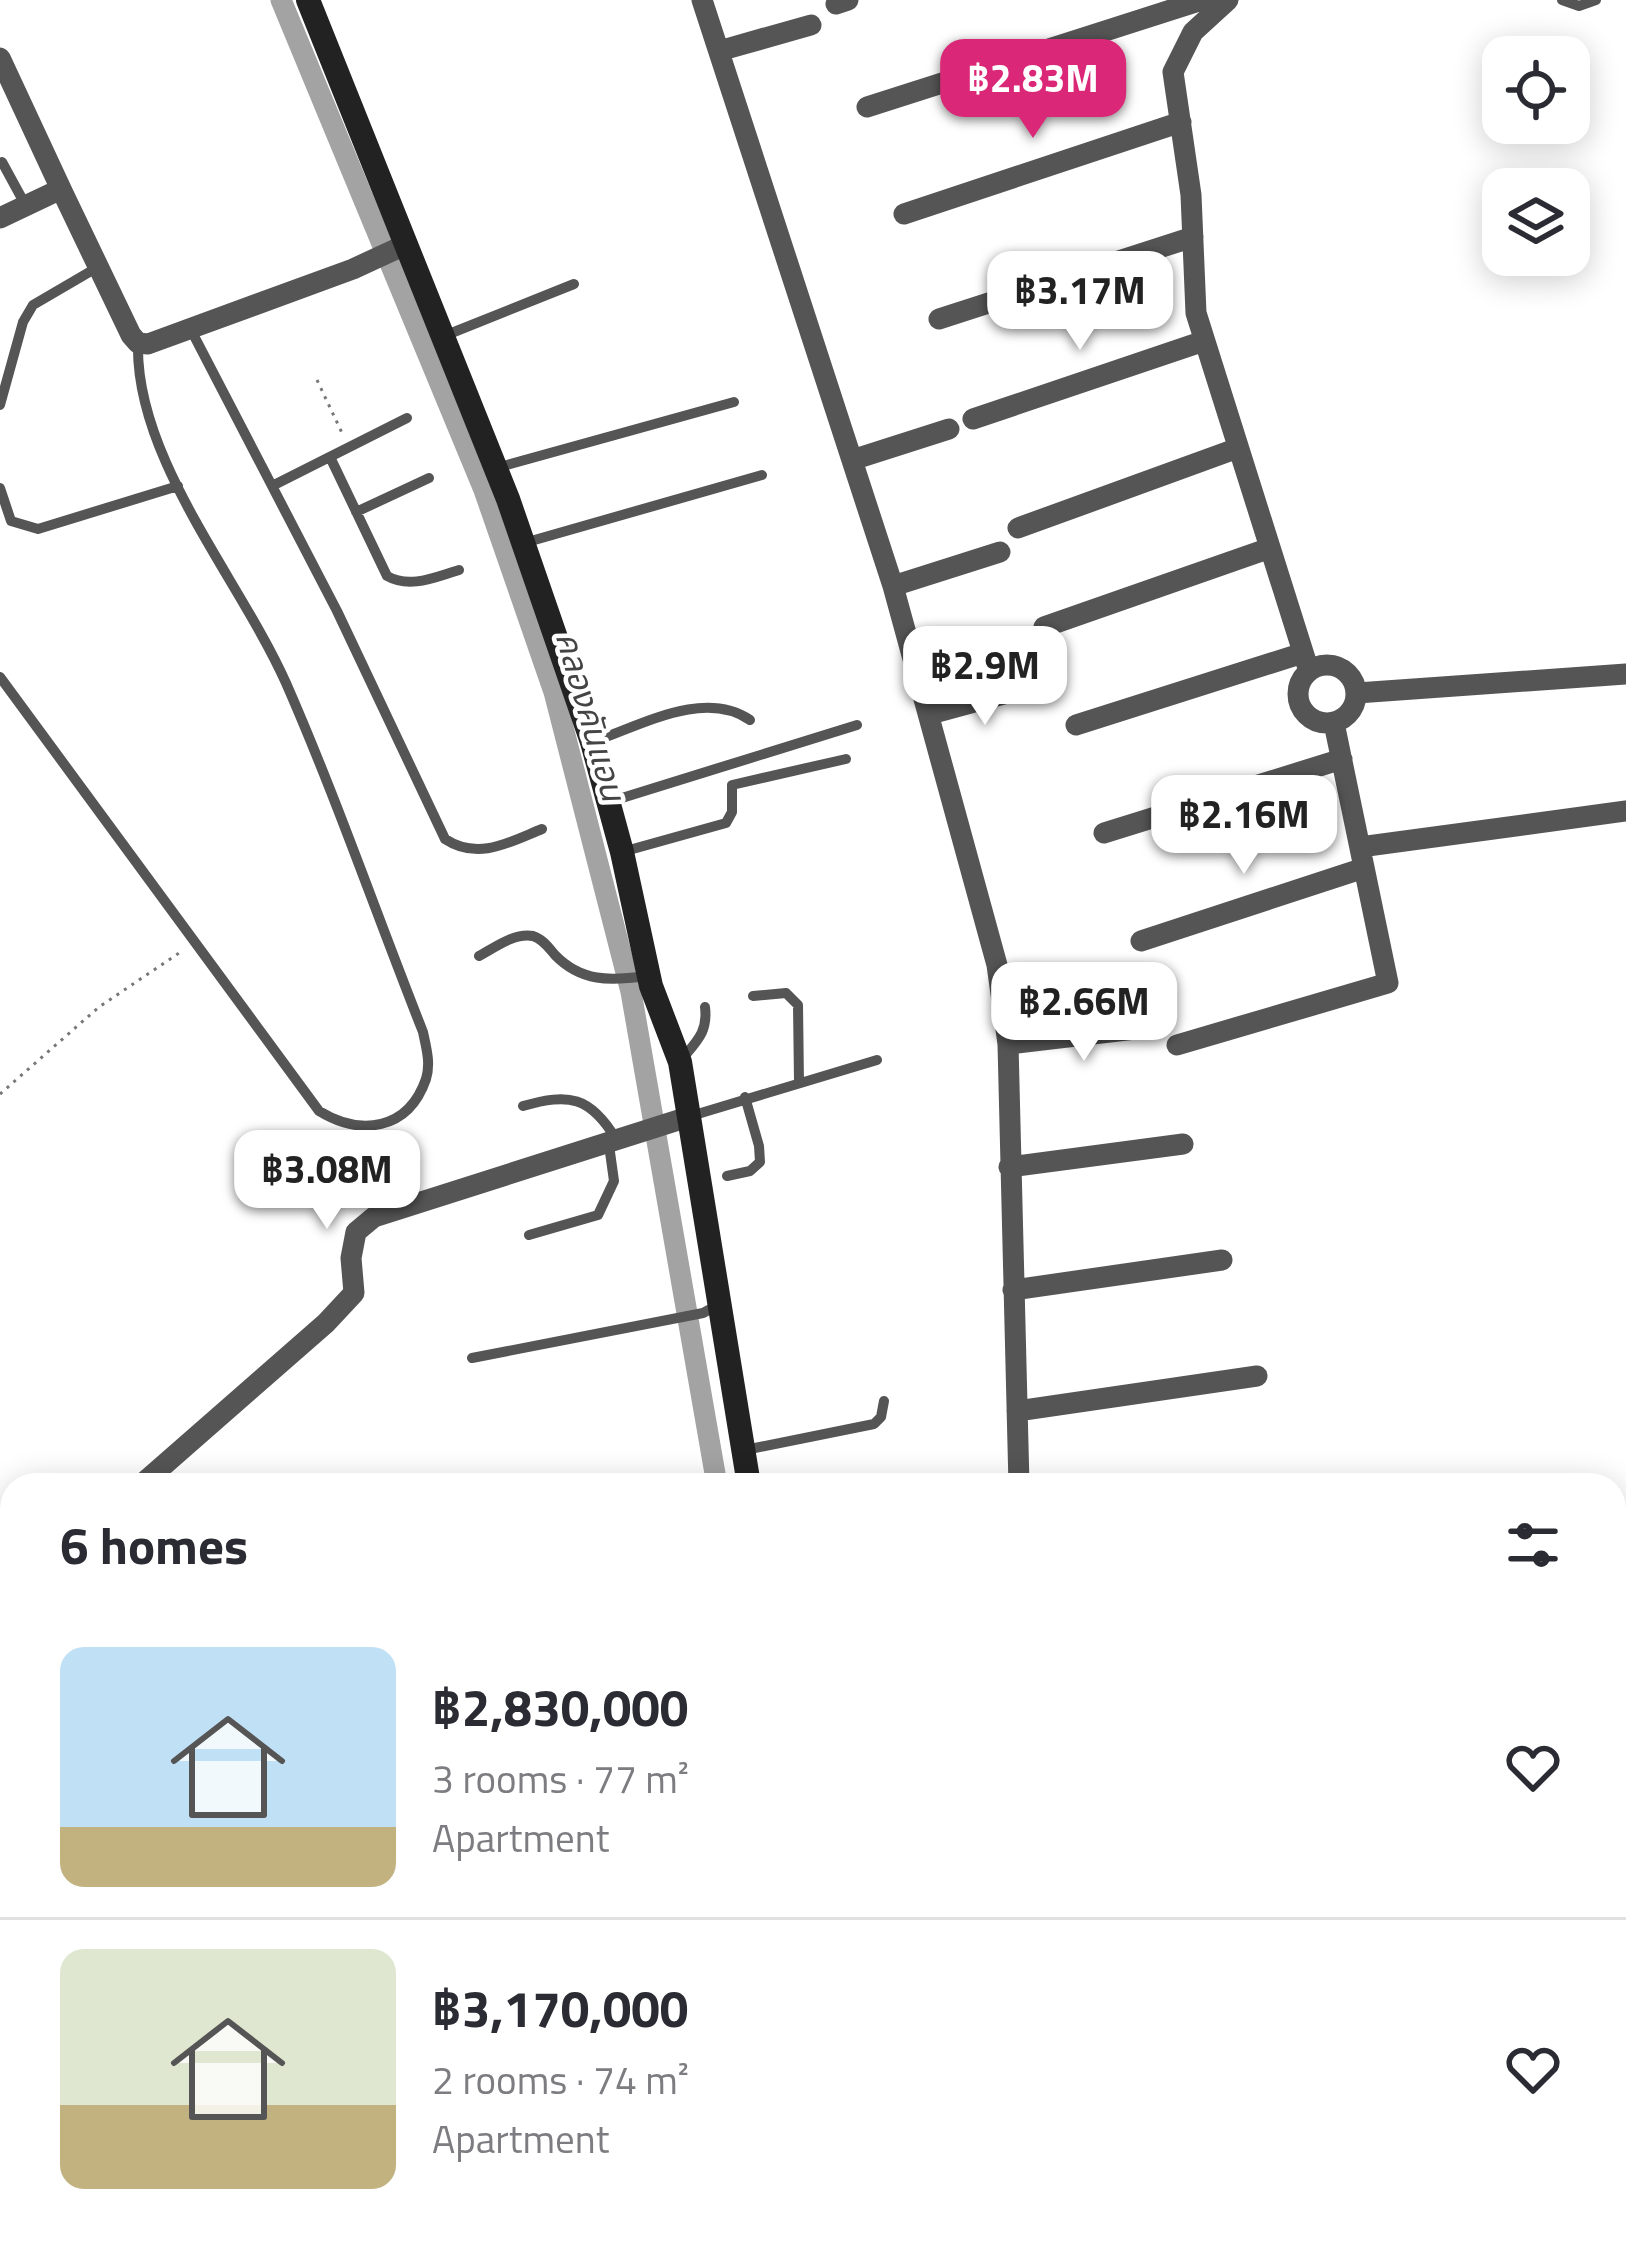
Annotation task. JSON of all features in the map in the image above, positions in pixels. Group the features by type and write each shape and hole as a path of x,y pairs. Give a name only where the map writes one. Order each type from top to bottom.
{"street":[{"path":"308,0 401,247 444,336 496,468 592,742 622,852 641,976 680,1062 712,1308 748,1473"},
{"path":"702,0 893,586 997,965 1008,1045 1019,1473"},
{"path":"867,107 1202,0"},
{"path":"1076,724 1306,662 1335,665 1350,675 1357,693 1351,712 1334,723 1314,721 1300,707 1298,687 1306,662 1196,313 1191,195 1174,73 1193,32 1228,0"},
{"path":"719,51 811,25"},
{"path":"0,58 138,343 191,330 401,247"},
{"path":"904,214 1180,122"},
{"path":"0,218 61,189"},
{"path":"939,319 1193,237"},
{"path":"973,419 1204,341"},
{"path":"852,460 949,429"},
{"path":"1018,528 1238,448"},
{"path":"1043,627 1270,548"},
{"path":"893,586 1000,552"},
{"path":"1357,693 1626,674"},
{"path":"930,714 1026,688"},
{"path":"1177,1046 1388,983 1334,723"},
{"path":"1104,833 1342,759"},
{"path":"1141,941 1362,857 1626,811"},
{"path":"1008,1045 1152,1027"},
{"path":"155,1473 354,1293 351,1258 356,1232 374,1217 688,1117"},
{"path":"1010,1167 1184,1144"},
{"path":"1013,1290 1222,1260"},
{"path":"1017,1411 1256,1376"}],"lane":[{"path":"1562,0 1579,6 1596,0"},
{"path":"2,162 26,206"},
{"path":"0,405 23,322 33,305 98,267"},
{"path":"444,336 574,284"},
{"path":"191,330 445,839 456,847 477,851 542,829"},
{"path":"0,677 319,1111 356,1128 378,1127 414,1098 426,1079 424,1032 356,854 258,623 178,486 140,394 138,343"},
{"path":"496,468 734,402"},
{"path":"272,486 407,418"},
{"path":"330,457 387,576 398,582 416,582 459,571"},
{"path":"524,543 762,476"},
{"path":"356,512 429,478"},
{"path":"0,488 11,521 38,529 178,486"},
{"path":"592,742 711,706 737,711 750,720"},
{"path":"609,802 857,725"},
{"path":"622,852 726,823 732,812 732,785 846,759"},
{"path":"479,956 527,935 539,938 567,967 601,979 641,976"},
{"path":"753,996 786,993 798,1005 799,1082"},
{"path":"680,1062 702,1036 705,1007"},
{"path":"688,1117 877,1060"},
{"path":"523,1106 556,1096 584,1102 603,1118 618,1142 614,1181 598,1215 529,1235"},
{"path":"727,1176 750,1171 760,1162 745,1097"},
{"path":"472,1358 712,1308"},
{"path":"745,1450 874,1424 881,1417 884,1401"}],"path":[{"path":"317,380 349,448"},
{"path":"0,1094 99,1007 195,943"}],"waterway":[{"name":"คลองคันแอน","path":"281,0 484,490 554,692 631,992 715,1473"}]}
